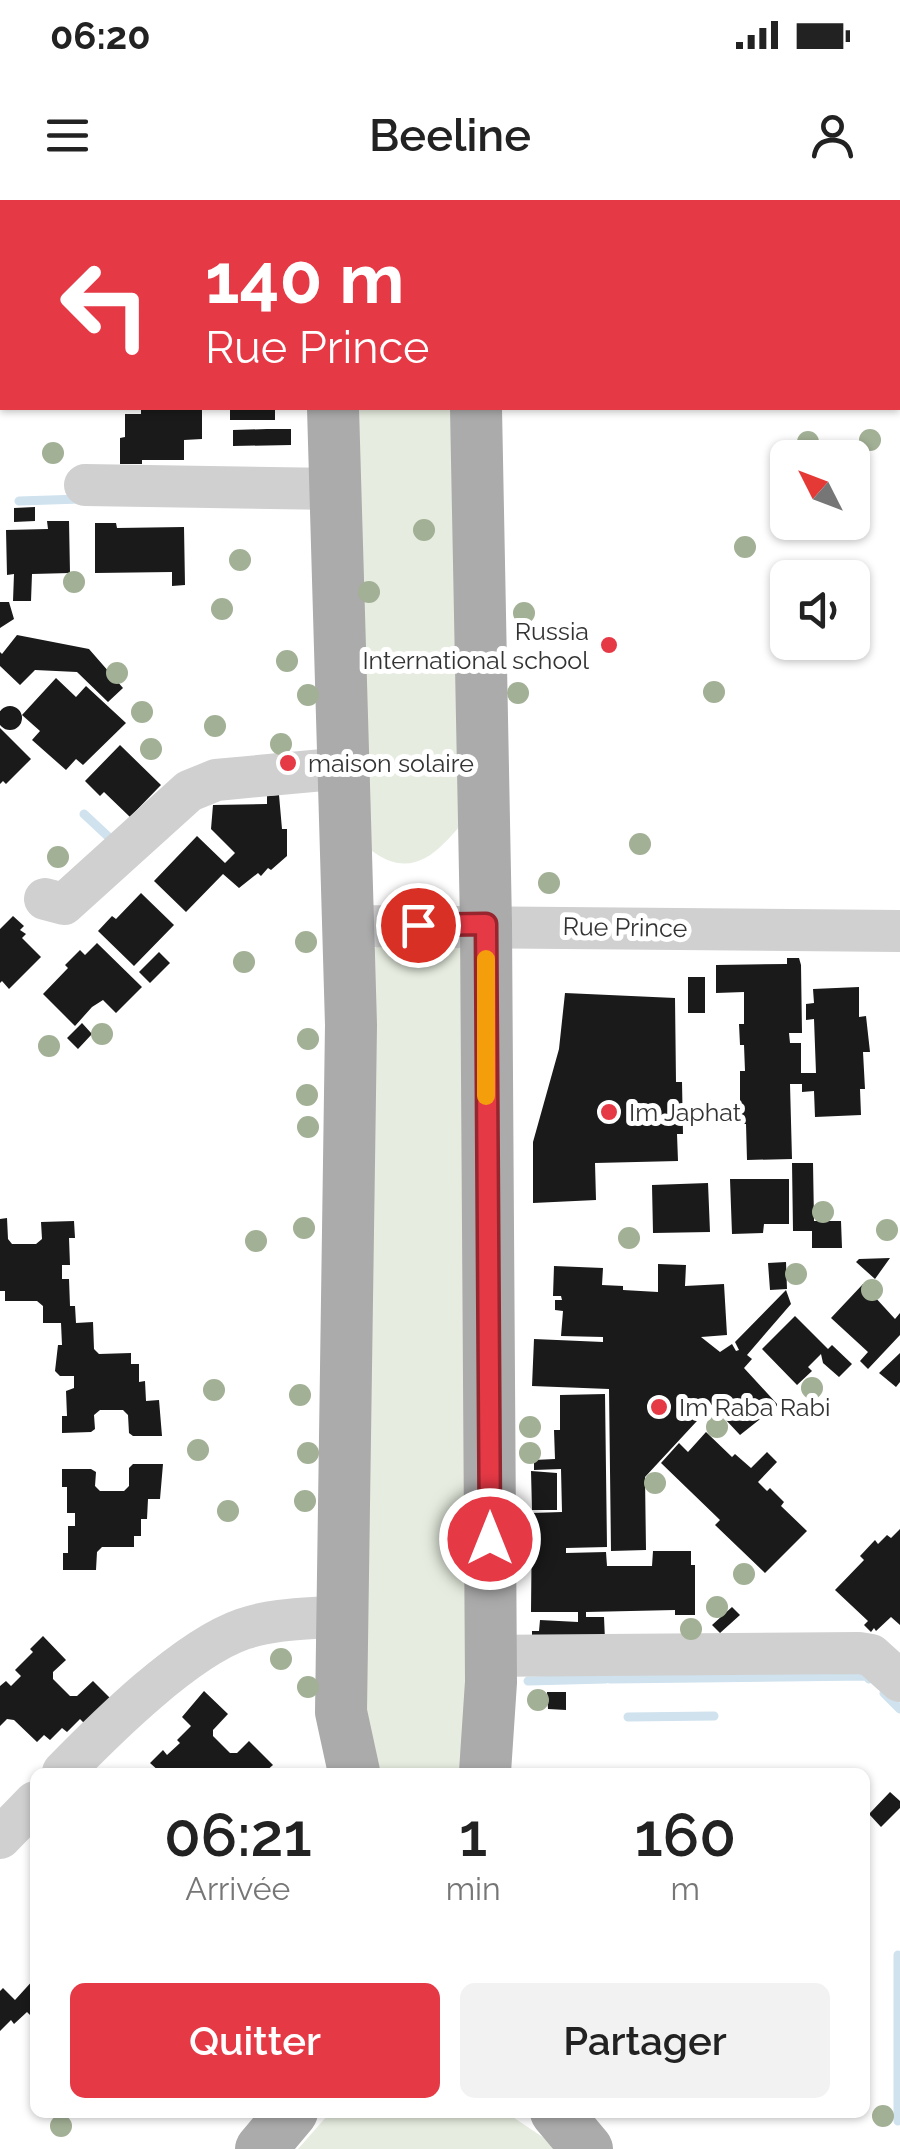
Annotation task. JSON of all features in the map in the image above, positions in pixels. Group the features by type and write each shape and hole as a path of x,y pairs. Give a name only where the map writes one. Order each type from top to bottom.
{"main road":[{"path":"333,410 350,926 341,1712 353,1768"},
{"path":"476,410 486,924 490,1656 485,1768"}],"street":[{"path":"85,485 336,489"},
{"path":"46,899 64,904 188,790 216,780 345,768"},
{"name":"Rue Prince","path":"350,926 486,924 900,931"},
{"path":"67,1768 134,1703 212,1644 264,1623 342,1616"},
{"path":"490,1656 859,1653 871,1656 900,1680"},
{"path":"0,1838 30,1807"}],"shaded area":[{"path":"337,410 475,410 478,805 443,845 417,862 402,864 368,848"},
{"path":"391,931 458,944 485,995 484,1768 372,1768 345,1712 364,960"},
{"path":"325,2118 514,2118 550,2142 554,2149 298,2149"}],"building":[{"path":"141,410 202,410 202,439 184,440 184,460 120,464 125,414 141,414"},
{"path":"230,410 275,410 275,420 230,420"},
{"path":"291,429 291,445 233,446 233,430"},
{"path":"35,507 35,521 14,522 14,508"},
{"path":"47,521 69,521 70,573 32,574 31,601 13,601 14,574 7,575 6,530 48,529"},
{"path":"95,523 116,523 117,528 184,527 185,585 172,586 172,572 95,573"},
{"path":"0,602 9,602 14,619 0,628"},
{"path":"17,635 89,649 123,688 108,702 77,672 35,670 20,685 0,666 0,652"},
{"path":"56,678 76,697 86,686 126,723 83,765 76,759 66,770 32,740 40,731 22,715"},
{"path":"6,707 14,707 21,714 21,722 14,729 6,729 -1,722 -1,714"},
{"path":"0,728 31,759 6,784 0,784"},
{"path":"120,745 161,785 130,817 104,792 100,796 85,781"},
{"path":"279,795 282,829 287,829 287,856 271,870 268,868 261,876 258,873 239,888 223,874 186,912 154,881 197,836 225,863 235,853 211,829 213,805 267,804 267,796"},
{"path":"141,893 174,925 134,966 98,931"},
{"path":"13,916 24,926 20,930 26,934 22,938 41,957 9,989 0,983 0,929"},
{"path":"97,943 142,987 116,1013 103,1000 75,1026 43,994 80,950 85,955"},
{"path":"159,952 170,963 150,983 139,972"},
{"path":"787,958 799,958 801,965 802,1033 789,1033 790,1043 801,1043 801,1073 816,1073 814,1019 806,1020 806,1004 814,1003 813,989 859,987 859,1017 866,1016 870,1052 863,1052 865,1089 860,1089 861,1115 815,1117 814,1091 802,1092 802,1084 790,1084 792,1159 747,1160 746,1124 740,1124 740,1071 745,1071 739,1024 744,1024 744,992 716,993 716,965 787,964"},
{"path":"688,977 705,977 705,1013 688,1013"},
{"name":"Im Japhat","path":"565,993 675,998 676,1082 682,1082 683,1134 677,1134 678,1161 595,1163 596,1200 533,1203 533,1142 559,1049"},
{"path":"82,1023 92,1034 78,1049 67,1038"},
{"path":"792,1163 813,1163 814,1221 841,1221 842,1248 812,1248 812,1231 793,1231"},
{"path":"730,1179 789,1179 789,1224 764,1224 763,1233 732,1234"},
{"path":"708,1183 710,1232 653,1233 652,1185"},
{"path":"7,1218 12,1244 36,1244 42,1239 41,1222 74,1221 75,1238 69,1238 70,1265 62,1265 62,1279 69,1279 70,1306 75,1306 76,1323 93,1322 94,1349 99,1354 131,1353 131,1364 139,1364 139,1382 145,1381 146,1401 159,1400 162,1436 133,1436 123,1410 100,1410 94,1415 95,1429 91,1432 62,1433 62,1416 67,1416 66,1391 74,1388 74,1376 60,1376 55,1371 58,1345 62,1345 61,1323 43,1323 43,1306 37,1301 5,1301 5,1291 0,1291 0,1219"},
{"path":"890,1258 875,1279 856,1262 859,1259"},
{"path":"786,1262 787,1289 770,1290 768,1263"},
{"name":"Im Raba Rabi","path":"658,1264 686,1265 685,1286 724,1284 727,1335 701,1337 720,1352 732,1344 739,1350 735,1342 786,1290 791,1304 747,1355 752,1359 744,1368 778,1405 740,1435 709,1402 709,1408 645,1477 646,1550 611,1551 609,1389 532,1386 534,1339 603,1342 603,1337 561,1336 563,1311 555,1310 555,1300 562,1300 561,1296 553,1296 554,1266 603,1268 602,1285 658,1292"},
{"path":"863,1284 895,1319 900,1313 900,1335 868,1369 860,1361 868,1352 831,1318"},
{"path":"795,1316 828,1349 832,1345 852,1364 839,1377 823,1363 821,1354 808,1367 812,1371 797,1385 762,1349"},
{"path":"900,1353 900,1382 896,1387 879,1373"},
{"path":"605,1394 607,1547 566,1548 566,1553 606,1552 607,1566 652,1566 653,1551 691,1551 691,1565 695,1565 695,1615 675,1615 675,1610 586,1612 586,1617 604,1617 605,1640 532,1636 532,1631 539,1631 540,1620 578,1622 578,1612 531,1612 532,1513 562,1512 561,1469 534,1470 534,1460 555,1459 554,1430 560,1430 560,1395"},
{"path":"706,1432 732,1457 735,1454 751,1468 767,1452 777,1462 758,1482 784,1502 781,1506 807,1531 765,1573 715,1525 720,1520 661,1463 679,1443 688,1452"},
{"path":"133,1464 163,1464 160,1499 148,1499 147,1519 141,1519 141,1536 134,1536 134,1547 102,1547 97,1552 96,1570 63,1570 63,1553 68,1553 68,1526 75,1526 75,1513 67,1513 62,1469 91,1469 96,1472 95,1486 100,1491 124,1491 129,1486 129,1468"},
{"path":"531,1471 557,1473 557,1510 532,1510"},
{"path":"900,1529 900,1625 891,1617 871,1632 864,1625 868,1621 835,1590 864,1560 860,1556 875,1540 878,1544"},
{"path":"732,1607 740,1615 720,1633 712,1625"},
{"path":"43,1636 66,1660 53,1672 53,1679 70,1696 77,1696 93,1681 116,1704 89,1728 80,1719 67,1732 62,1728 50,1740 44,1735 37,1742 14,1720 7,1719 0,1726 0,1686 6,1681 11,1686 21,1676 15,1670"},
{"path":"204,1691 228,1714 213,1730 213,1736 230,1753 237,1753 249,1741 273,1765 156,1768 150,1763 163,1750 167,1755 191,1726 182,1717"},
{"path":"547,1692 566,1692 566,1710 548,1709"},
{"path":"890,1792 900,1801 900,1808 881,1827 870,1813"},
{"path":"30,1984 30,2015 27,2012 14,2024 11,2020 0,2031 0,1991 3,1988 15,2000"}],"waterway":[{"path":"19,501 81,499"},
{"path":"84,814 114,842"},
{"path":"528,1681 606,1679"},
{"path":"610,1679 869,1679"},
{"path":"884,1693 900,1709"},
{"path":"628,1717 714,1716"},
{"path":"898,1955 898,2121"}],"slow traffic":[{"path":"486,959 486,1096"}],"place":[{"name":"Russia International school","path":"609,645"},
{"name":"maison solaire","path":"288,763"},
{"name":"Im Japhat","path":"609,1112"},
{"name":"Im Raba Rabi","path":"659,1407"}],"route":[{"path":"418,925 486,924 490,1539"}]}
